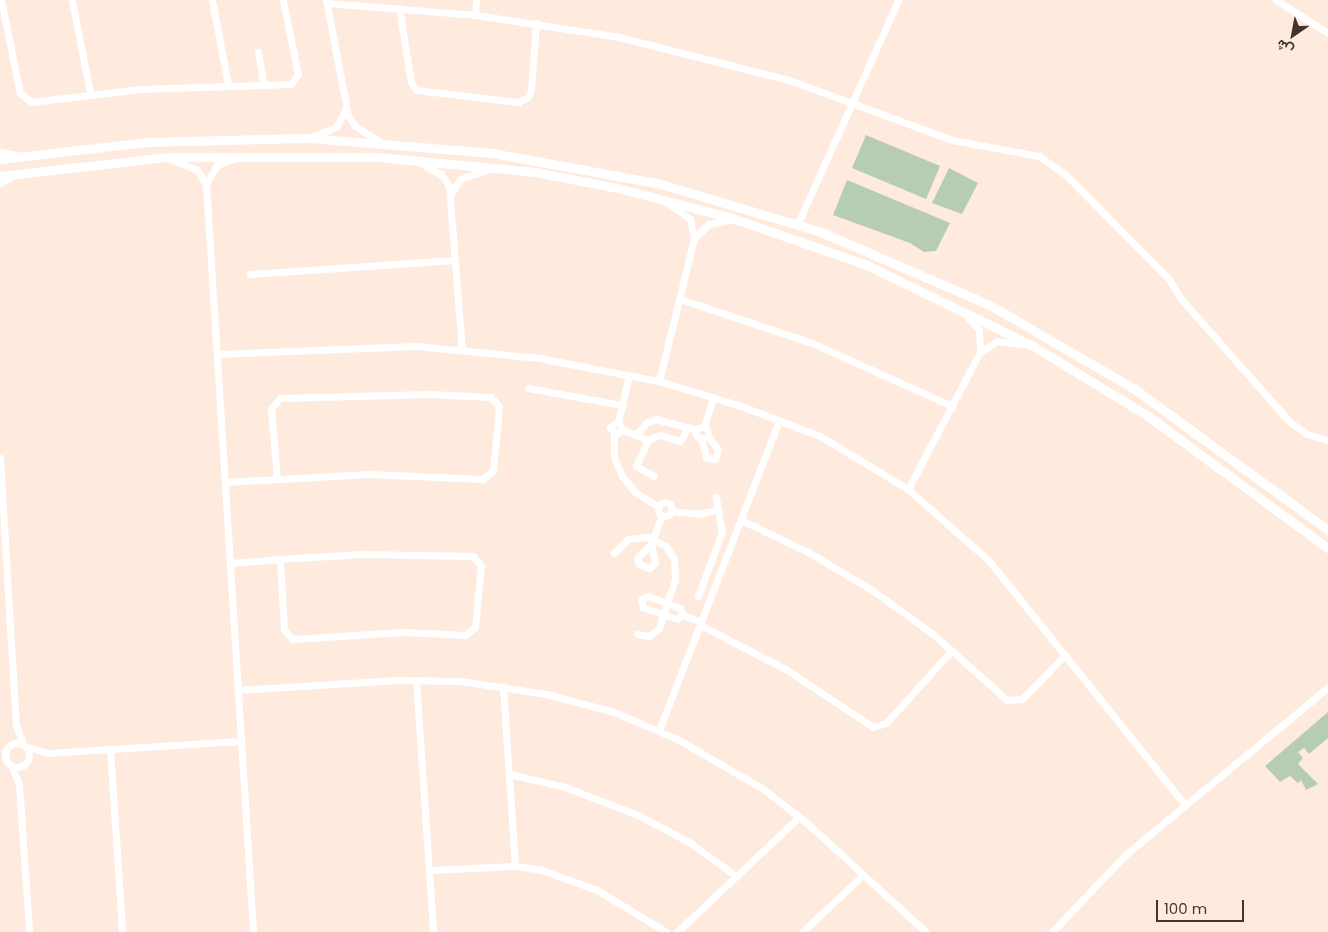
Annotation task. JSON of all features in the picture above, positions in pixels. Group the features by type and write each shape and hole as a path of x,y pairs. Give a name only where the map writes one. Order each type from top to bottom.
{"street":[{"path":"1,0 19,86 25,100 90,93 228,85 281,85 292,78 295,63 283,0"},
{"path":"72,0 90,93"},
{"path":"212,0 228,85"},
{"path":"475,15 476,0"},
{"path":"798,223 851,100 898,0"},
{"path":"1276,0 1328,33"},
{"path":"381,142 355,126 346,109 326,2 536,22 698,55 851,100 945,137 1019,150 1057,167 1168,278 1182,300 1290,422 1307,434 1328,440"},
{"path":"399,8 414,88 429,92 511,101 528,97 531,84 536,22"},
{"path":"258,52 264,85"},
{"path":"309,138 336,126 346,109"},
{"path":"0,159 155,142 309,138 381,142 492,153 611,172 661,184 798,223 928,275 1042,333 1156,403 1328,530"},
{"path":"0,152 20,156"},
{"path":"206,184 217,165 240,155"},
{"path":"0,176 168,157 240,155 414,159 493,166 577,180 664,199 735,219 844,256 961,308 1033,346 1148,416 1328,548"},
{"path":"168,157 197,170 206,184 253,932"},
{"path":"414,159 441,174 451,197 462,350"},
{"path":"451,197 460,179 493,166"},
{"path":"577,180 585,176 607,180 611,172"},
{"path":"0,183 16,174"},
{"path":"630,191 632,183 661,184"},
{"path":"659,381 694,239 690,219 664,199"},
{"path":"694,239 709,224 735,219"},
{"path":"250,274 456,260"},
{"path":"680,299 812,343 952,406"},
{"path":"961,308 979,330 980,352"},
{"path":"908,489 980,352 997,341 1033,346"},
{"path":"218,354 369,347 462,350 539,358 659,381 713,397 838,445 908,489 994,567 1185,805"},
{"path":"629,375 618,422 623,430 648,440"},
{"path":"528,388 622,405"},
{"path":"226,482 388,474 489,476 494,460 499,416 496,400 481,397 400,394 290,398 278,403 272,416 277,479"},
{"path":"704,437 701,428 713,397"},
{"path":"636,435 642,425 656,419 688,427 701,428"},
{"path":"659,730 779,421"},
{"path":"618,422 611,425 614,434 613,452 622,476 635,492 658,507 662,515"},
{"path":"654,476 636,466 648,440 660,435 680,442 688,427"},
{"path":"614,434 623,430"},
{"path":"0,458 16,725 25,745 27,763 19,784"},
{"path":"698,596 721,536 716,497"},
{"path":"658,507 667,503 671,511"},
{"path":"652,541 662,515 671,511 698,514 717,510"},
{"path":"741,520 852,577 952,650 1005,698 1014,701 1022,699 1065,655"},
{"path":"614,553 633,538 652,541 670,550 676,564 664,614 655,633 637,634"},
{"path":"231,563 280,559 385,554 462,556 475,562 480,577 476,616 469,629 454,633 289,637 285,623 280,559"},
{"path":"682,615 676,619 643,607 641,599 646,596 680,608 682,615 787,670 873,727 886,723 952,650"},
{"path":"237,690 416,680 503,686 593,706 659,730 729,767 799,817 924,932"},
{"path":"416,680 433,932"},
{"path":"503,686 515,866"},
{"path":"1052,932 1113,866 1328,687"},
{"path":"16,725 5,749 9,764 19,784 29,932"},
{"path":"0,759 9,764 27,763 48,753 240,742"},
{"path":"5,749 25,745 48,753"},
{"path":"110,749 122,932"},
{"path":"509,774 565,787 629,811 689,842 736,876"},
{"path":"677,932 799,817"},
{"path":"430,870 515,866 542,870 583,884 634,909 666,932"},
{"path":"802,932 863,875"}],"green space":[{"path":"866,135 940,166 926,199 852,168"},
{"path":"949,168 978,183 962,214 932,203"},
{"path":"847,180 950,223 936,251 924,252 910,243 833,215"},
{"path":"1328,712 1328,738 1309,754 1304,748 1298,752 1303,758 1298,764 1318,784 1306,790 1301,780 1298,783 1290,776 1280,782 1265,766"}]}
